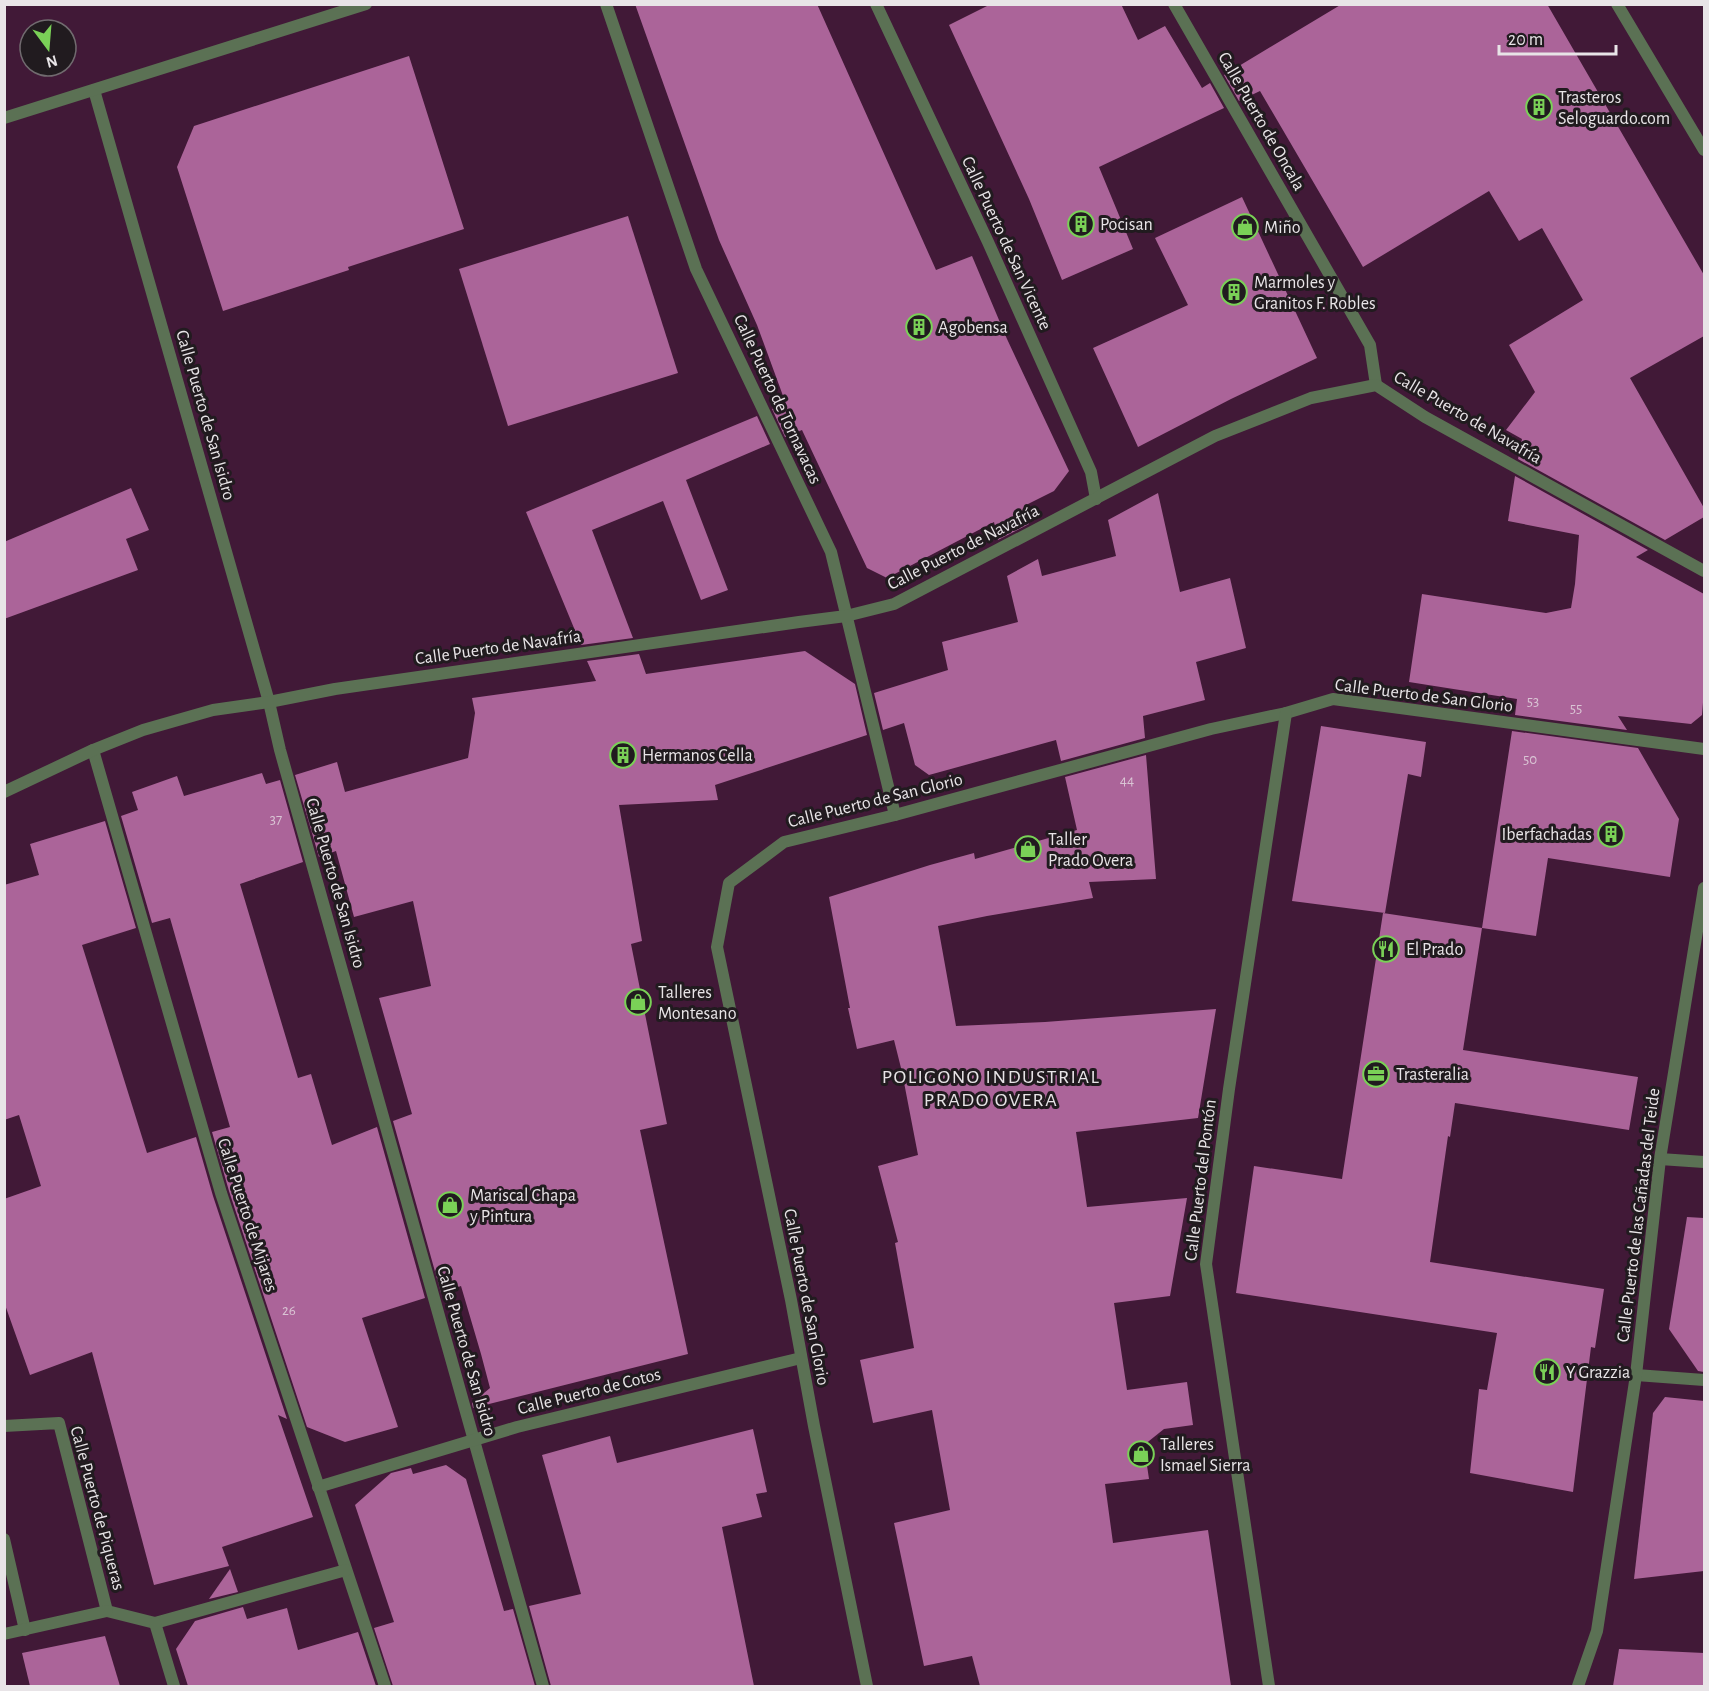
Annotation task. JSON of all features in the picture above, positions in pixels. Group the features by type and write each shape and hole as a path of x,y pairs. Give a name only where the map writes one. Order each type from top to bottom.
{"street":[{"path":"4,118 366,4"},
{"name":"Calle Puerto de Tornavacas","path":"606,4 696,269 831,552 895,815"},
{"name":"Calle Puerto de San Vicente","path":"876,4 988,243 1090,472 1096,499"},
{"name":"Calle Puerto de Oncala","path":"1174,4 1370,345 1376,385"},
{"path":"1617,4 1704,150"},
{"name":"Calle Puerto de San Isidro","path":"94,90 269,702 280,750 543,1686"},
{"name":"Calle Puerto de Navafría","path":"4,792 93,750 143,730 213,710 335,689 846,616 894,604 1215,435 1311,398 1376,385 1425,417 1704,571"},
{"name":"Calle Puerto de San Glorio","path":"867,1686 791,1300 717,947 729,883 784,842 895,815 1211,729 1286,713 1333,699 1704,749"},
{"name":"Calle Puerto del Pontón","path":"1269,1686 1206,1264 1229,1089 1286,713"},
{"name":"Calle Puerto de Mijares","path":"93,750 221,1193 385,1686"},
{"name":"Calle Puerto de las Cañadas del Teide","path":"1578,1686 1597,1631 1636,1375 1660,1159 1704,888"},
{"path":"1660,1159 1704,1162"},
{"name":"Calle Puerto de Cotos","path":"318,1487 528,1424 801,1358"},
{"path":"1636,1375 1704,1380"},
{"name":"Calle Puerto de Piqueras","path":"4,1426 59,1423 107,1611 154,1623"},
{"path":"4,1539 25,1630"},
{"path":"174,1686 154,1623 346,1570"},
{"path":"4,1634 107,1611"}],"shaded area":[{"path":"5,5 1704,5 1704,1686 5,1686"}],"building":[{"path":"635,4 817,4 936,270 972,256 1007,339 1069,471 1054,491 1024,506 1029,524 998,540 994,522 887,578 867,568 802,430 785,437 772,409 786,404 757,325 719,240"},
{"path":"991,4 1121,4 1138,40 1165,26 1202,88 1210,83 1224,108 1099,167 1133,249 1062,280 1029,199 949,25"},
{"path":"1342,4 1547,4 1704,275 1704,336 1630,378 1704,508 1704,517 1665,540 1518,459 1522,439 1506,430 1535,392 1509,345 1583,300 1542,228 1519,241 1489,191 1363,267 1260,91 1239,101 1224,75"},
{"path":"409,56 464,229 223,311 177,167 194,126"},
{"path":"1242,197 1317,358 1138,447 1093,348 1188,305 1155,238"},
{"path":"628,216 678,373 508,426 459,269"},
{"path":"757,416 770,444 686,480 728,590 701,600 663,501 592,530 633,638 581,645 526,512"},
{"path":"1515,476 1648,550 1636,557 1704,594 1702,715 1691,724 1618,716 1627,730 1515,715 1517,699 1409,682 1422,594 1546,613 1571,608 1579,535 1508,521"},
{"path":"131,488 149,530 126,539 138,570 4,619 4,542"},
{"path":"1158,493 1180,592 1230,578 1246,648 1196,662 1205,700 1143,716 1145,738 1061,761 1056,740 929,775 915,765 904,723 883,730 874,693 948,670 942,642 1018,622 1007,576 1038,559 1042,576 1116,556 1108,520"},
{"path":"805,651 855,684 867,735 715,785 718,800 619,805 642,941 631,944 667,1124 640,1130 688,1354 473,1408 472,1403 490,1388 481,1354 461,1286 441,1293 393,1121 412,1114 379,998 431,986 413,901 354,917 336,851 319,857 295,775 337,762 345,792 468,758 475,713 472,698 596,681 587,661 639,654 646,674"},
{"path":"1321,726 1426,742 1421,777 1408,774 1385,913 1292,901"},
{"path":"1512,731 1638,748 1679,819 1670,877 1548,858 1536,936 1482,928"},
{"path":"1146,755 1156,879 1089,882 1093,898 938,926 956,1026 1045,1022 1216,1009 1198,1118 1076,1132 1087,1207 1187,1198 1170,1296 1114,1303 1127,1390 1187,1382 1193,1425 1164,1429 1144,1445 1149,1479 1105,1484 1113,1543 1208,1530 1231,1686 980,1686 972,1656 924,1666 894,1523 950,1510 932,1410 873,1423 860,1360 914,1348 895,1243 898,1242 878,1166 918,1155 894,1040 857,1049 829,897 974,853 975,859 1077,830 1065,777"},
{"path":"262,773 266,784 280,780 303,862 240,884 298,1078 311,1074 332,1145 377,1127 425,1298 362,1318 398,1427 345,1442 307,1427 229,1191 212,1132 230,1127 170,918 152,923 121,816 138,810 132,792 177,776 184,796"},
{"path":"105,821 136,928 82,945 147,1153 196,1137 213,1196 287,1419 278,1415 313,1517 222,1547 229,1566 154,1585 92,1352 30,1375 4,1302 4,1199 41,1186 19,1115 4,1120 4,885 39,875 30,844"},
{"path":"1383,913 1482,928 1463,1050 1638,1077 1629,1130 1455,1103 1450,1137 1448,1136 1430,1262 1604,1289 1595,1348 1591,1347 1573,1492 1470,1473 1479,1389 1487,1390 1497,1333 1236,1293 1254,1166 1342,1179"},
{"path":"1687,1217 1704,1218 1704,1372 1698,1371 1669,1329"},
{"path":"1665,1397 1704,1401 1704,1571 1634,1579 1653,1413"},
{"path":"753,1429 767,1492 756,1494 762,1517 722,1527 754,1686 551,1686 529,1606 581,1594 542,1455 610,1436 617,1463"},
{"path":"446,1465 466,1479 504,1611 513,1609 535,1686 393,1686 374,1628 394,1622 355,1505 391,1473 411,1468 413,1474"},
{"path":"230,1569 238,1592 209,1599"},
{"path":"243,1607 247,1619 287,1608 298,1650 358,1632 376,1686 188,1686 176,1649 195,1621"},
{"path":"105,1636 120,1686 30,1686 22,1653"},
{"path":"1619,1649 1704,1653 1704,1686 1613,1686"}],"place":[{"name":"Trasteros Seloguardo.com","path":"1539,107"},
{"name":"Pocisan","path":"1081,224"},
{"name":"Miño","path":"1245,227"},
{"name":"Marmoles y Granitos F. Robles","path":"1234,292"},
{"name":"Agobensa","path":"919,327"},
{"name":"Hermanos Cella","path":"623,755"},
{"name":"Iberfachadas","path":"1611,834"},
{"name":"Taller Prado Overa","path":"1028,849"},
{"name":"El Prado","path":"1386,949"},
{"name":"Talleres Montesano","path":"638,1002"},
{"name":"Trasteralia","path":"1376,1074"},
{"name":"Mariscal Chapa y Pintura","path":"450,1205"},
{"name":"Y Grazzia","path":"1547,1372"},
{"name":"Talleres Ismael Sierra","path":"1141,1454"}],"district":[{"name":"POLIGONO INDUSTRIAL PRADO OVERA","path":"991,1088"}]}
